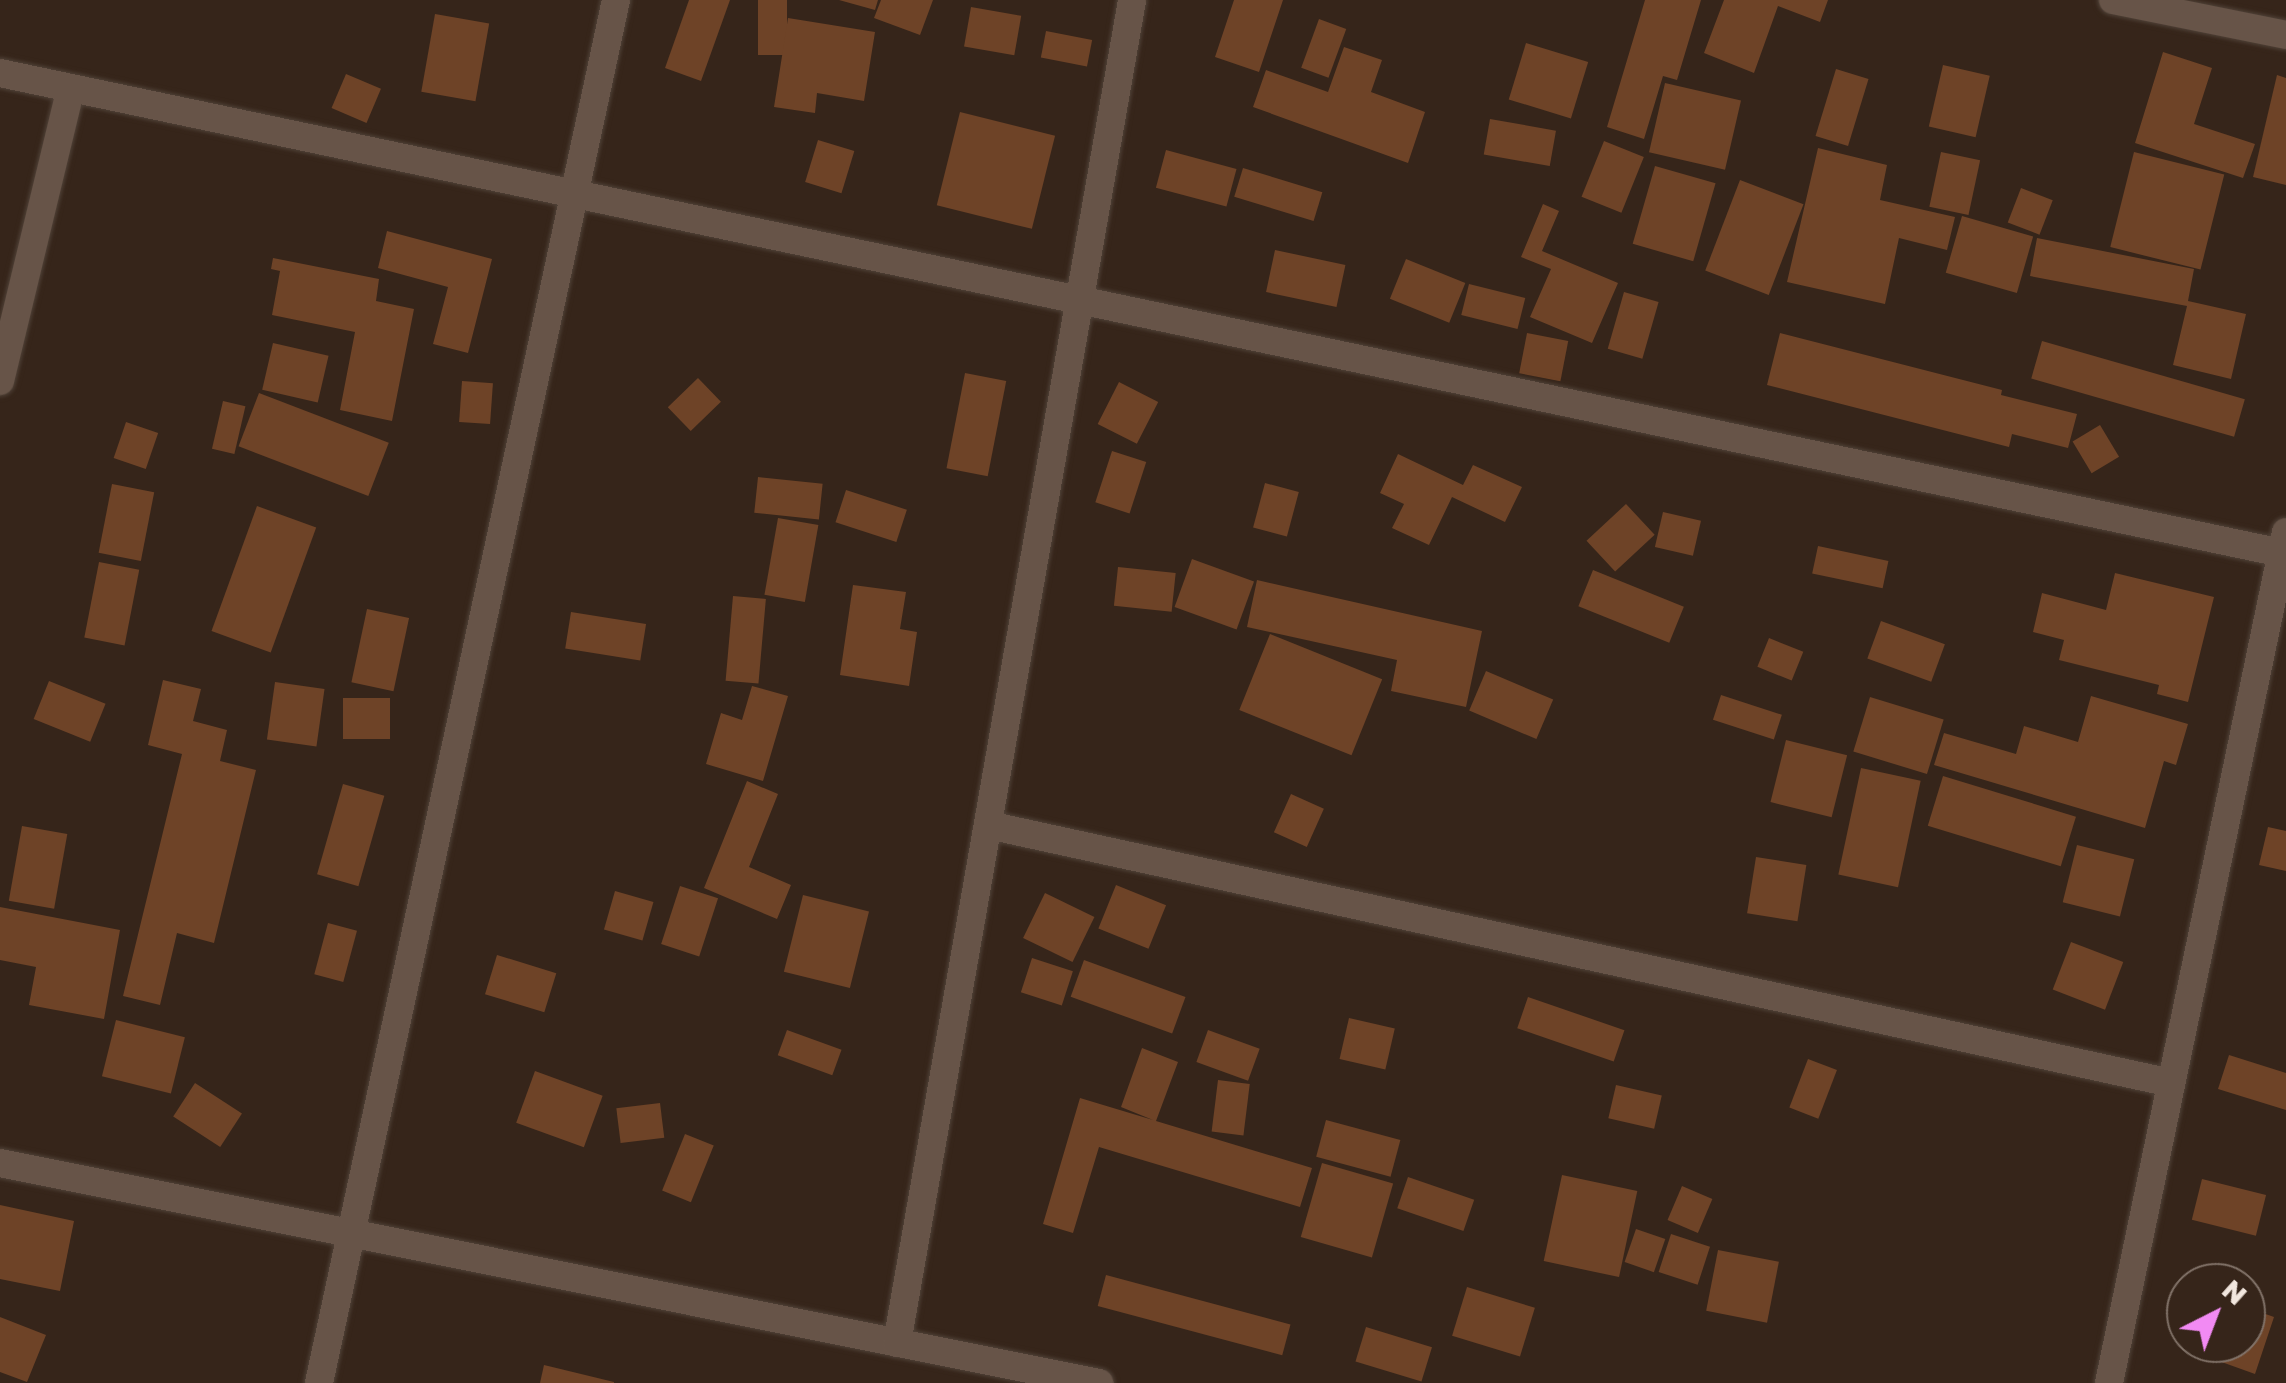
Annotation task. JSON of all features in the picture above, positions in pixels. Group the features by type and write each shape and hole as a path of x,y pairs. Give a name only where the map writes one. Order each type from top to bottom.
{"street":[{"path":"318,1383 616,0"},
{"path":"897,1343 1132,0"},
{"path":"2113,0 2286,36"},
{"path":"0,74 2285,547 2109,1383"},
{"path":"0,381 71,88"},
{"path":"988,824 2172,1083"},
{"path":"0,1163 1099,1383"}],"building":[{"path":"689,0 730,0 701,81 665,68"},
{"path":"758,0 787,0 787,55 758,55"},
{"path":"839,0 878,0 875,10"},
{"path":"881,0 933,0 920,35 874,18"},
{"path":"1234,0 1283,0 1259,72 1215,57"},
{"path":"1645,0 1701,0 1677,80 1663,76 1644,139 1607,127"},
{"path":"1724,0 1828,0 1820,22 1778,6 1754,73 1704,53"},
{"path":"971,7 1021,16 1014,55 964,46"},
{"path":"435,14 489,24 475,101 421,92"},
{"path":"788,18 875,32 864,101 817,93 815,113 774,107"},
{"path":"1319,19 1346,29 1328,78 1301,68"},
{"path":"1046,31 1092,40 1087,66 1041,58"},
{"path":"1526,43 1588,62 1571,118 1509,99"},
{"path":"1344,47 1382,60 1371,92 1425,112 1408,163 1253,107 1266,70 1328,92"},
{"path":"2163,52 2212,68 2194,124 2255,144 2243,178 2135,143"},
{"path":"1943,65 1990,76 1976,137 1929,126"},
{"path":"1836,69 1869,79 1848,146 1816,136"},
{"path":"346,74 381,89 367,123 332,108"},
{"path":"2277,75 2286,78 2286,185 2253,177"},
{"path":"1665,83 1741,101 1725,170 1649,152"},
{"path":"960,112 1055,136 1032,229 937,205"},
{"path":"1490,119 1556,131 1550,166 1484,154"},
{"path":"818,140 854,151 841,193 805,182"},
{"path":"1604,141 1644,157 1621,213 1582,197"},
{"path":"1818,148 1887,165 1880,200 1955,217 1947,250 1899,238 1885,304 1787,282"},
{"path":"1166,150 1237,169 1226,207 1156,188"},
{"path":"1941,152 1980,160 1968,215 1929,207"},
{"path":"2134,152 2224,174 2201,270 2110,247"},
{"path":"1655,166 1716,183 1693,261 1633,244"},
{"path":"1243,168 1322,192 1314,221 1234,197"},
{"path":"1740,180 1803,204 1769,295 1705,271"},
{"path":"2021,188 2053,200 2039,235 2008,223"},
{"path":"1543,204 1559,211 1542,251 1618,283 1592,343 1530,317 1551,269 1521,257"},
{"path":"1962,216 2033,236 2017,293 1946,273"},
{"path":"387,231 492,259 468,353 433,344 448,287 378,268"},
{"path":"2037,238 2194,269 2188,301 2246,314 2231,379 2173,365 2187,306 2030,276"},
{"path":"1275,250 1345,265 1336,307 1266,292"},
{"path":"273,258 379,279 376,301 414,309 392,421 340,410 355,332 272,315 280,271 271,269"},
{"path":"1406,259 1465,283 1449,323 1390,299"},
{"path":"1469,284 1525,298 1518,329 1461,315"},
{"path":"1624,292 1659,302 1642,359 1608,349"},
{"path":"1527,333 1568,341 1560,381 1519,373"},
{"path":"1780,333 2002,390 2001,395 2077,414 2068,448 2012,434 2009,447 1767,385"},
{"path":"2042,341 2245,399 2234,437 2031,378"},
{"path":"273,343 329,356 318,403 262,390"},
{"path":"965,373 1006,381 988,476 946,468"},
{"path":"698,378 721,402 691,431 668,407"},
{"path":"462,381 493,383 490,424 459,422"},
{"path":"1119,382 1158,402 1137,444 1098,424"},
{"path":"259,393 389,443 368,496 239,446"},
{"path":"223,401 245,406 234,454 212,449"},
{"path":"126,422 158,433 146,469 114,458"},
{"path":"2100,425 2119,457 2092,473 2073,441"},
{"path":"1112,451 1146,462 1130,513 1095,502"},
{"path":"1398,454 1463,485 1473,465 1522,487 1505,522 1452,497 1429,545 1392,528 1404,504 1380,493"},
{"path":"758,477 823,484 819,520 754,513"},
{"path":"1265,483 1299,492 1287,536 1253,527"},
{"path":"112,484 154,492 141,561 99,553"},
{"path":"846,490 907,510 896,542 835,522"},
{"path":"1626,504 1655,535 1615,572 1587,541"},
{"path":"257,506 316,528 271,653 212,631"},
{"path":"1663,512 1701,521 1693,556 1655,547"},
{"path":"778,518 818,525 805,602 764,595"},
{"path":"1818,546 1888,561 1883,588 1812,573"},
{"path":"1192,559 1254,582 1237,629 1175,607"},
{"path":"99,562 139,570 125,645 84,638"},
{"path":"1118,567 1176,573 1172,612 1114,606"},
{"path":"1593,570 1684,607 1669,643 1578,606"},
{"path":"2115,573 2214,597 2188,702 2157,694 2159,685 2059,660 2064,640 2033,632 2042,593 2106,610"},
{"path":"1257,580 1482,631 1466,707 1391,691 1397,660 1247,627"},
{"path":"853,585 906,592 900,629 917,632 909,686 840,675"},
{"path":"733,596 766,599 758,684 726,681"},
{"path":"367,609 409,618 393,691 351,682"},
{"path":"571,612 646,624 640,660 565,649"},
{"path":"1881,621 1945,644 1931,682 1867,659"},
{"path":"1270,634 1382,679 1351,755 1239,710"},
{"path":"1769,638 1803,652 1792,681 1757,667"},
{"path":"1486,671 1553,700 1536,739 1469,711"},
{"path":"163,680 201,689 193,721 227,730 220,761 256,770 214,943 177,933 160,1005 123,996 182,754 148,745"},
{"path":"49,681 106,704 90,742 34,719"},
{"path":"275,682 325,689 316,746 267,739"},
{"path":"752,686 788,696 763,781 706,764 721,713 742,720"},
{"path":"1721,695 1782,715 1774,740 1713,720"},
{"path":"2091,696 2188,724 2176,765 2164,761 2145,828 1934,765 1944,733 2016,754 2024,726 2078,742"},
{"path":"1870,697 1944,720 1927,774 1853,752"},
{"path":"343,698 390,698 390,739 343,739"},
{"path":"1786,740 1847,755 1832,817 1771,802"},
{"path":"1861,768 1921,781 1898,887 1838,875"},
{"path":"1943,776 2076,817 2061,866 1928,826"},
{"path":"747,781 778,794 749,867 791,885 777,919 704,888"},
{"path":"343,784 384,796 358,886 317,874"},
{"path":"1291,794 1324,809 1307,847 1274,832"},
{"path":"22,826 67,834 54,909 9,901"},
{"path":"2268,827 2286,831 2286,871 2259,865"},
{"path":"2077,845 2134,859 2120,917 2063,902"},
{"path":"1756,857 1806,865 1797,921 1747,913"},
{"path":"1116,885 1166,905 1148,949 1098,929"},
{"path":"680,886 718,898 699,956 661,944"},
{"path":"615,891 653,902 642,940 604,929"},
{"path":"1045,893 1094,917 1073,962 1023,938"},
{"path":"803,895 869,911 850,988 784,972"},
{"path":"0,907 120,930 104,1019 29,1005 36,967 0,960"},
{"path":"328,923 357,931 343,982 314,974"},
{"path":"2071,942 2123,962 2105,1010 2053,990"},
{"path":"497,955 556,973 544,1012 485,994"},
{"path":"1032,958 1073,971 1062,1006 1021,992"},
{"path":"1084,960 1185,997 1172,1034 1071,997"},
{"path":"1528,997 1624,1030 1614,1061 1517,1028"},
{"path":"1349,1018 1395,1029 1385,1069 1340,1059"},
{"path":"116,1020 185,1037 171,1093 102,1076"},
{"path":"787,1030 842,1050 832,1075 778,1055"},
{"path":"1208,1030 1260,1049 1248,1081 1196,1062"},
{"path":"1142,1048 1178,1062 1156,1121 1312,1168 1300,1207 1099,1147 1073,1233 1043,1224 1080,1098 1153,1120 1121,1107"},
{"path":"2229,1055 2286,1073 2286,1110 2218,1089"},
{"path":"1808,1059 1837,1070 1818,1119 1789,1108"},
{"path":"535,1071 603,1096 584,1147 516,1123"},
{"path":"1218,1080 1250,1084 1243,1136 1212,1132"},
{"path":"195,1083 242,1113 220,1147 173,1117"},
{"path":"1616,1085 1662,1096 1654,1129 1608,1118"},
{"path":"660,1103 664,1138 621,1143 616,1108"},
{"path":"1326,1120 1400,1140 1391,1177 1316,1157"},
{"path":"685,1134 714,1146 691,1202 662,1191"},
{"path":"1322,1163 1393,1183 1372,1257 1301,1237"},
{"path":"1562,1175 1637,1191 1619,1277 1544,1261"},
{"path":"1408,1177 1474,1200 1463,1231 1397,1208"},
{"path":"2202,1179 2266,1195 2256,1236 2192,1220"},
{"path":"1682,1186 1712,1199 1698,1233 1668,1220"},
{"path":"0,1205 74,1221 60,1291 0,1279"},
{"path":"1636,1229 1665,1239 1654,1272 1625,1262"},
{"path":"1671,1234 1710,1247 1698,1285 1659,1272"},
{"path":"1718,1250 1779,1262 1767,1323 1706,1311"},
{"path":"1106,1275 1290,1324 1282,1355 1098,1306"},
{"path":"1467,1287 1535,1308 1520,1357 1452,1336"},
{"path":"2266,1314 2274,1317 2266,1341"},
{"path":"0,1317 46,1335 27,1382 0,1372"},
{"path":"1366,1327 1432,1347 1421,1382 1355,1361"},
{"path":"2224,1363 2259,1363 2255,1374"},
{"path":"544,1365 614,1382 614,1383 540,1383"}]}
